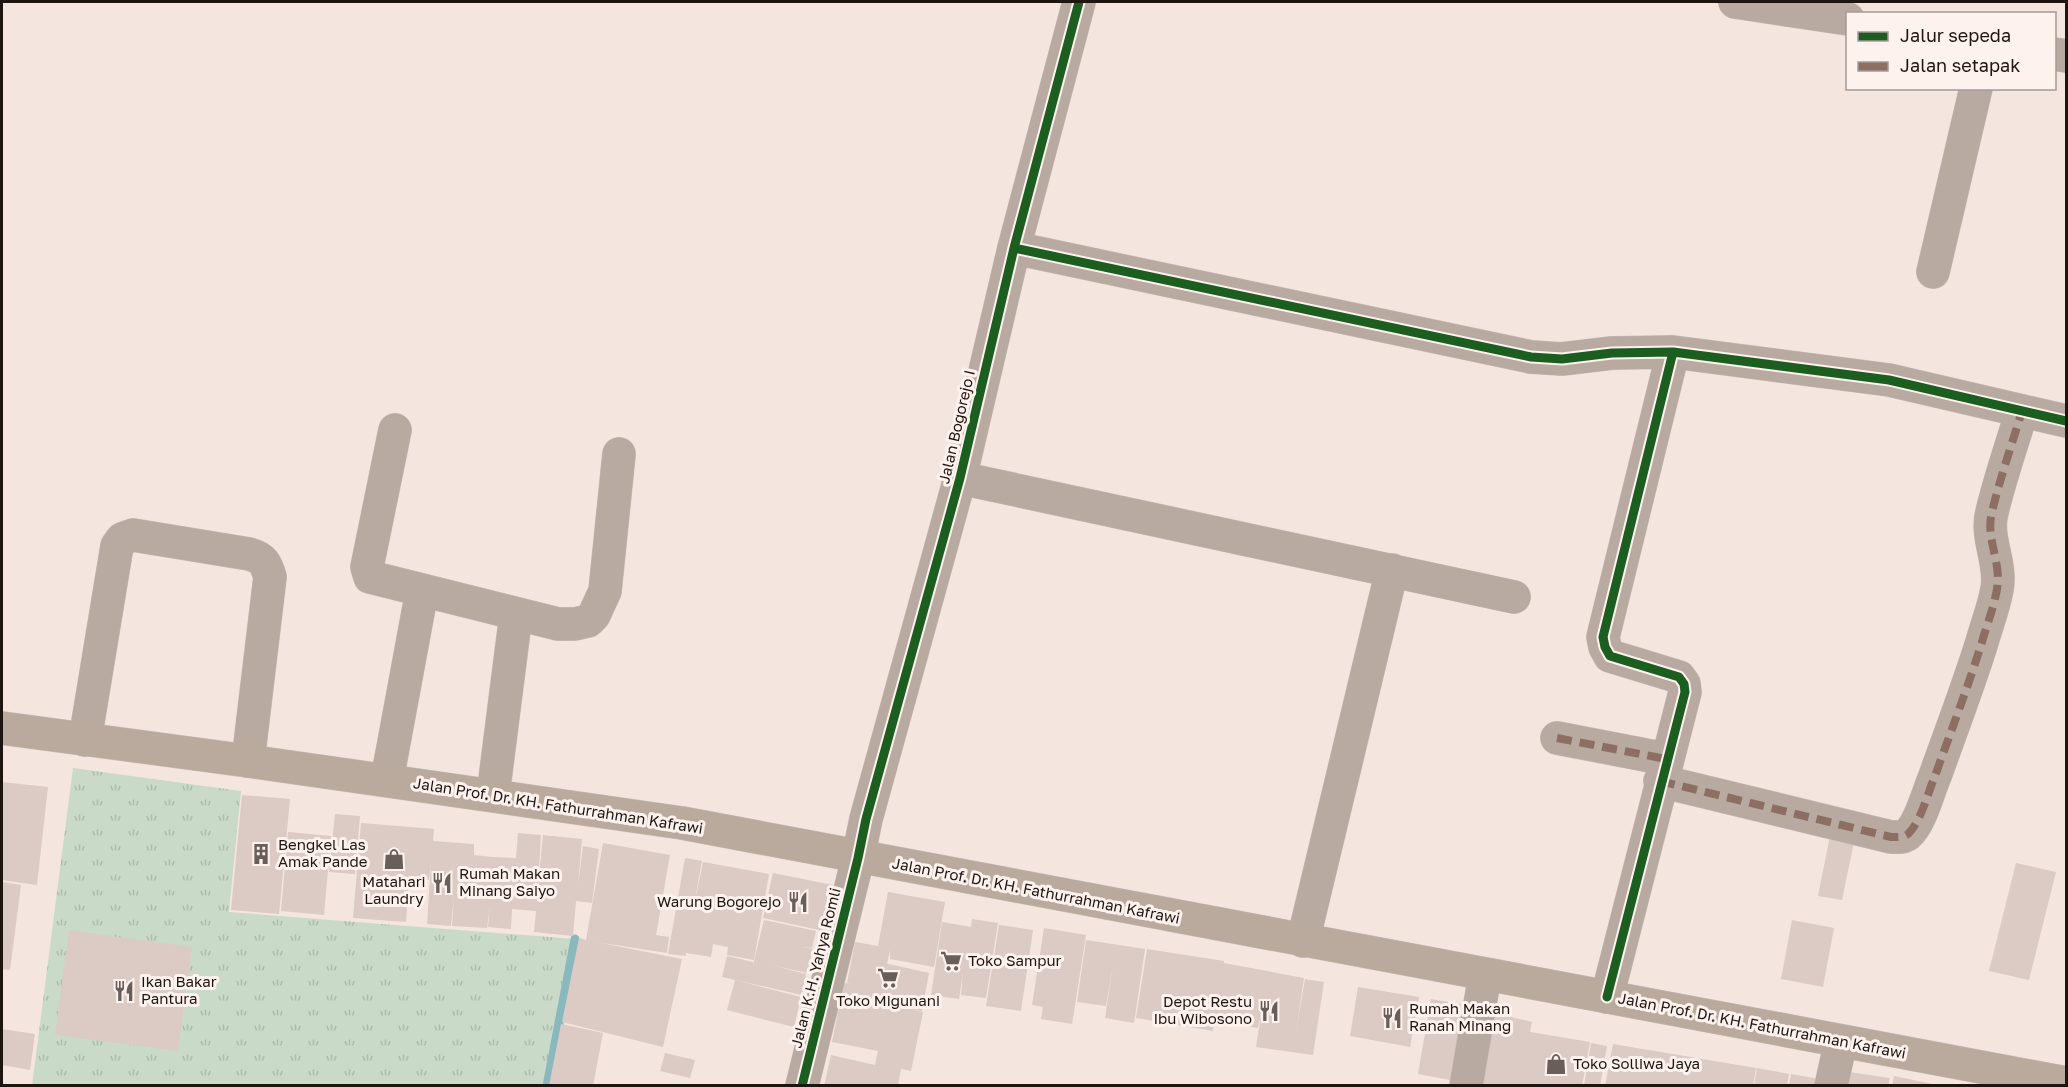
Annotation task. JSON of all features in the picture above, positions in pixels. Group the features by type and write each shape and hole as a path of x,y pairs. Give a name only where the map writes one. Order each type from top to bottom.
{"main road":[{"name":"Jalan Prof. Dr. KH. Fathurrahman Kafrawi","path":"2,728 248,760 682,823 858,858 2067,1083"}],"street":[{"name":"Jalan Bogorejo I","path":"858,858 866,819 960,478 1014,248 1079,2"},
{"path":"1735,2 1846,19"},
{"path":"1934,272 1976,90"},
{"path":"1014,248 1531,357 1562,359 1612,354 1673,352 1889,380 2067,421"},
{"path":"1607,997 1663,770 1685,692 1684,684 1679,677 1610,656 1602,637 1673,352"},
{"path":"1557,738 1891,837 1900,838 1907,835 1917,823 1944,751 1972,672 1997,588 1998,572 1990,535 1991,514 2022,411"},
{"path":"395,430 368,571 373,579 558,624 588,621 594,615 605,591 619,454"},
{"path":"960,478 1514,597"},
{"path":"85,740 117,546 122,539 133,535 249,554 265,561 270,576 248,760"},
{"path":"1303,941 1392,570"},
{"path":"387,780 422,591"},
{"path":"493,795 516,614"},
{"name":"Jalan K.H. Yahya Romli","path":"802,1086 858,858"},
{"path":"1466,1086 1485,975"},
{"path":"1831,1086 1841,1041"}],"green space":[{"path":"73,768 241,791 229,912 575,939 547,1085 32,1086"}],"building":[{"path":"2,782 48,787 37,885 2,880"},
{"name":"Bengkel Las Amak Pande","path":"242,795 290,799 279,914 231,910"},
{"path":"335,814 360,816 355,874 329,872"},
{"path":"361,823 434,829 433,841 474,844 474,855 493,857 516,858 518,833 541,835 538,887 543,835 582,839 578,886 583,846 599,849 592,903 576,901 573,936 534,932 536,911 512,909 511,929 488,927 490,905 487,928 452,926 454,894 451,926 427,924 431,863 429,880 409,878 406,922 353,918"},
{"path":"288,832 331,836 324,915 281,911"},
{"path":"1830,836 1854,842 1842,900 1818,896"},
{"path":"603,843 670,855 656,935 669,937 667,953 596,942 682,959 663,1047 562,1022 579,938 586,940"},
{"path":"685,858 702,861 692,916 703,862 769,874 754,960 727,955 728,947 713,944 711,957 686,953 686,956 668,954"},
{"path":"2016,863 2056,872 2029,980 1989,971"},
{"name":"Warung Bogorejo","path":"773,873 833,885 824,931 763,918"},
{"path":"2,882 21,885 10,970 2,969"},
{"path":"888,892 945,902 934,967 890,959 890,950 887,964 929,973 922,1011 913,1010 923,1012 911,1071 901,1069 898,1086 824,1086 831,1055 875,1065 878,1051 832,1042 844,983 854,984 847,983 855,942 878,946"},
{"path":"972,919 998,923 986,998 961,995 963,972 959,999 931,995 942,922 971,927"},
{"path":"764,920 816,931 812,948 802,947 813,949 807,973 771,965 806,974 802,995 722,977 727,956 753,962 753,965"},
{"path":"1792,920 1834,928 1823,987 1781,979"},
{"path":"999,925 1033,930 1021,1011 986,1006"},
{"path":"1044,928 1086,935 1072,1024 1041,1019 1043,1007 1032,1005"},
{"name":"Ikan Bakar Pantura","path":"69,930 192,947 178,1051 55,1035"},
{"path":"1086,940 1145,949 1134,1023 1105,1018 1113,965 1106,1006 1077,1002"},
{"path":"1147,949 1224,961 1224,963 1304,978 1296,1031 1305,979 1324,982 1313,1055 1256,1047 1263,1002 1258,1028 1214,1021 1213,1031 1136,1018"},
{"path":"735,980 801,997 794,1027 727,1010"},
{"name":"Rumah Makan Ranah Minang","path":"1358,987 1419,997 1410,1047 1350,1036"},
{"path":"1431,999 1479,1007 1466,1083 1418,1074"},
{"path":"1491,1012 1532,1022 1530,1032 1590,1042 1582,1086 1479,1086"},
{"path":"561,1024 603,1033 593,1086 549,1086"},
{"path":"2,1029 35,1034 30,1070 2,1065"},
{"path":"1591,1043 1607,1046 1600,1086 1584,1086"},
{"path":"1613,1044 1756,1068 1753,1086 1605,1086"},
{"path":"665,1053 695,1060 690,1078 660,1071"},
{"path":"1757,1068 1789,1074 1787,1086 1754,1086"},
{"path":"1849,1072 1890,1078 1888,1086 1847,1086"},
{"path":"1791,1074 1819,1079 1817,1086 1789,1086"},
{"path":"1894,1076 1933,1084 1933,1086 1892,1086"}],"waterway":[{"path":"547,1086 575,939"}],"marked path":[{"path":"1660,781 1891,837 1902,837 1913,829 1924,806 1971,676 1992,609 1998,579 1990,522 2022,411 2027,412"},
{"path":"1557,738 1666,759"}],"cycle path":[{"path":"802,1086 866,819 960,478 1014,248 1079,2"},
{"path":"1014,248 1531,357 1562,359 1612,353 1673,352 1889,380 2066,421"},
{"path":"1607,997 1685,692 1684,684 1679,677 1610,656 1603,637 1673,352"}],"place":[{"name":"Bengkel Las Amak Pande","path":"261,854"},
{"name":"Matahari Laundry","path":"394,859"},
{"name":"Rumah Makan Minang Saiyo","path":"442,883"},
{"name":"Warung Bogorejo","path":"798,902"},
{"name":"Toko Sampur","path":"951,961"},
{"name":"Toko Migunani","path":"888,978"},
{"name":"Ikan Bakar Pantura","path":"124,991"},
{"name":"Depot Restu Ibu Wibosono","path":"1269,1011"},
{"name":"Rumah Makan Ranah Minang","path":"1392,1018"},
{"name":"Toko Solliwa Jaya","path":"1556,1064"}]}
